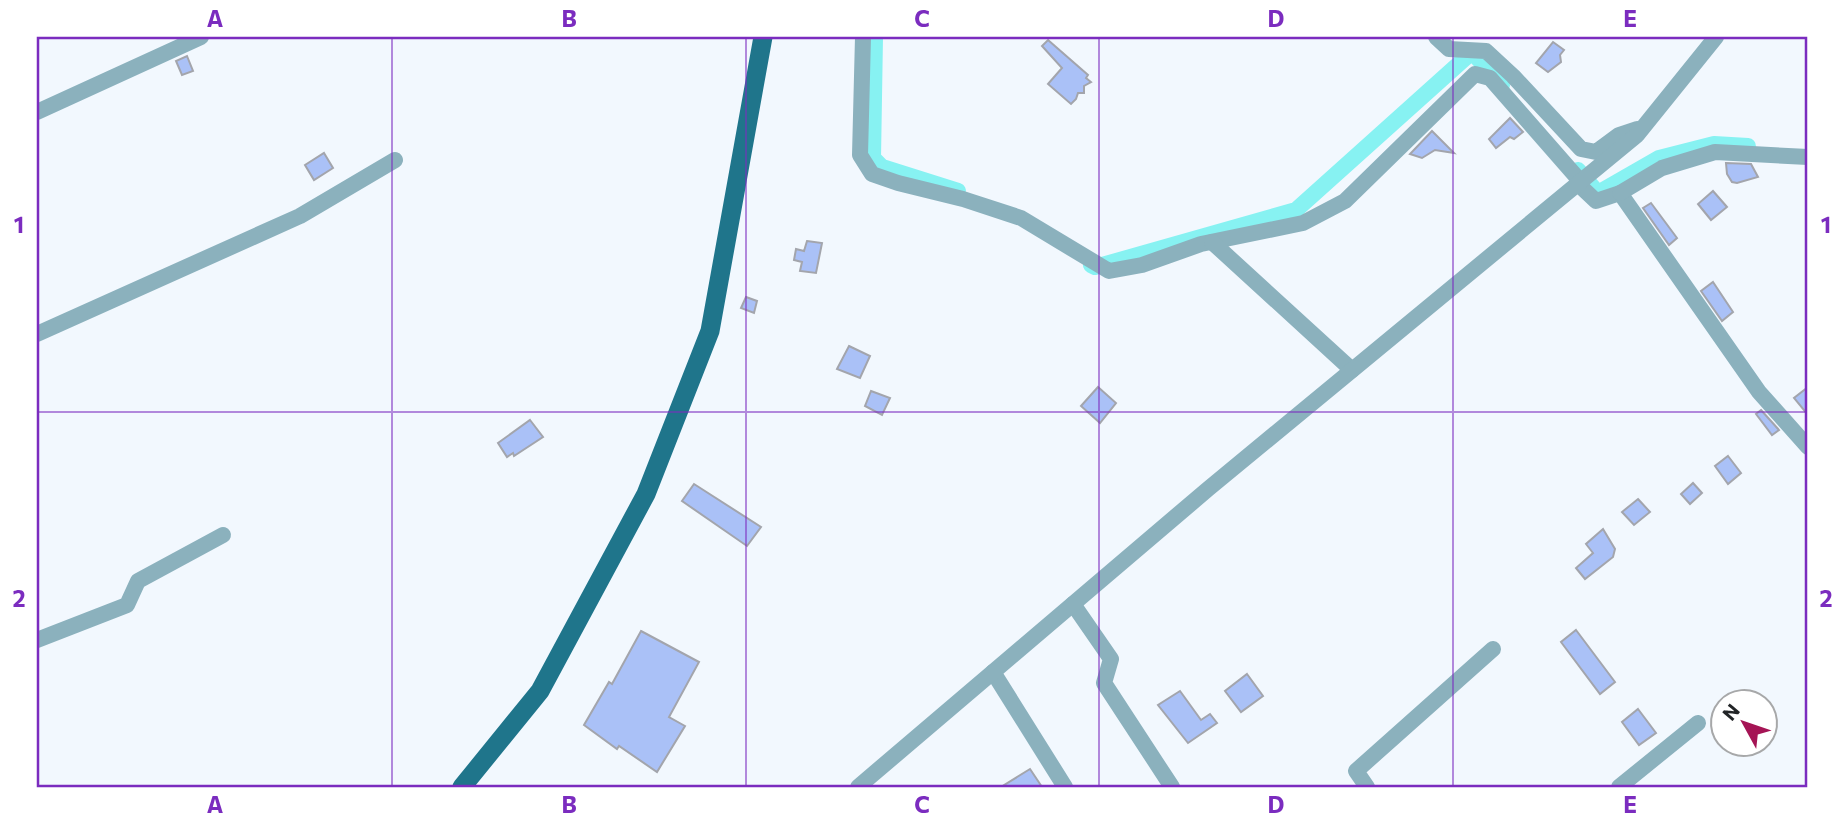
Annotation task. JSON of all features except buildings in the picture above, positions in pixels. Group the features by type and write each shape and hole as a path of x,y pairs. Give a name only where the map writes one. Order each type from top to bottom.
{"main road":[{"path":"462,787 540,691 646,494 710,331 763,37"}],"street":[{"path":"37,112 201,37"},
{"path":"863,37 860,155 872,174 1021,218 1109,271 1142,265 1212,242 1303,223 1345,201 1475,74 1490,78 1596,201 1620,193 1662,168 1715,152 1808,157"},
{"path":"1436,37 1449,49 1486,51 1581,149 1595,152 1619,135 1643,127"},
{"path":"858,787 1208,489 1580,183 1643,127 1709,39"},
{"path":"37,334 300,215 395,160"},
{"path":"1620,193 1759,393 1808,447"},
{"path":"1212,242 1352,370"},
{"path":"37,640 127,605 138,581 223,535"},
{"path":"1073,604 1111,659 1104,682 1172,787"},
{"path":"1367,787 1356,771 1493,649"},
{"path":"993,672 1065,787"},
{"path":"1619,787 1698,723"}],"waterway":[{"path":"875,37 873,158 882,167 958,191"},
{"path":"1091,265 1095,267 1296,210 1472,52 1502,85"},
{"path":"1578,170 1598,193 1659,158 1714,144 1748,146"}]}
